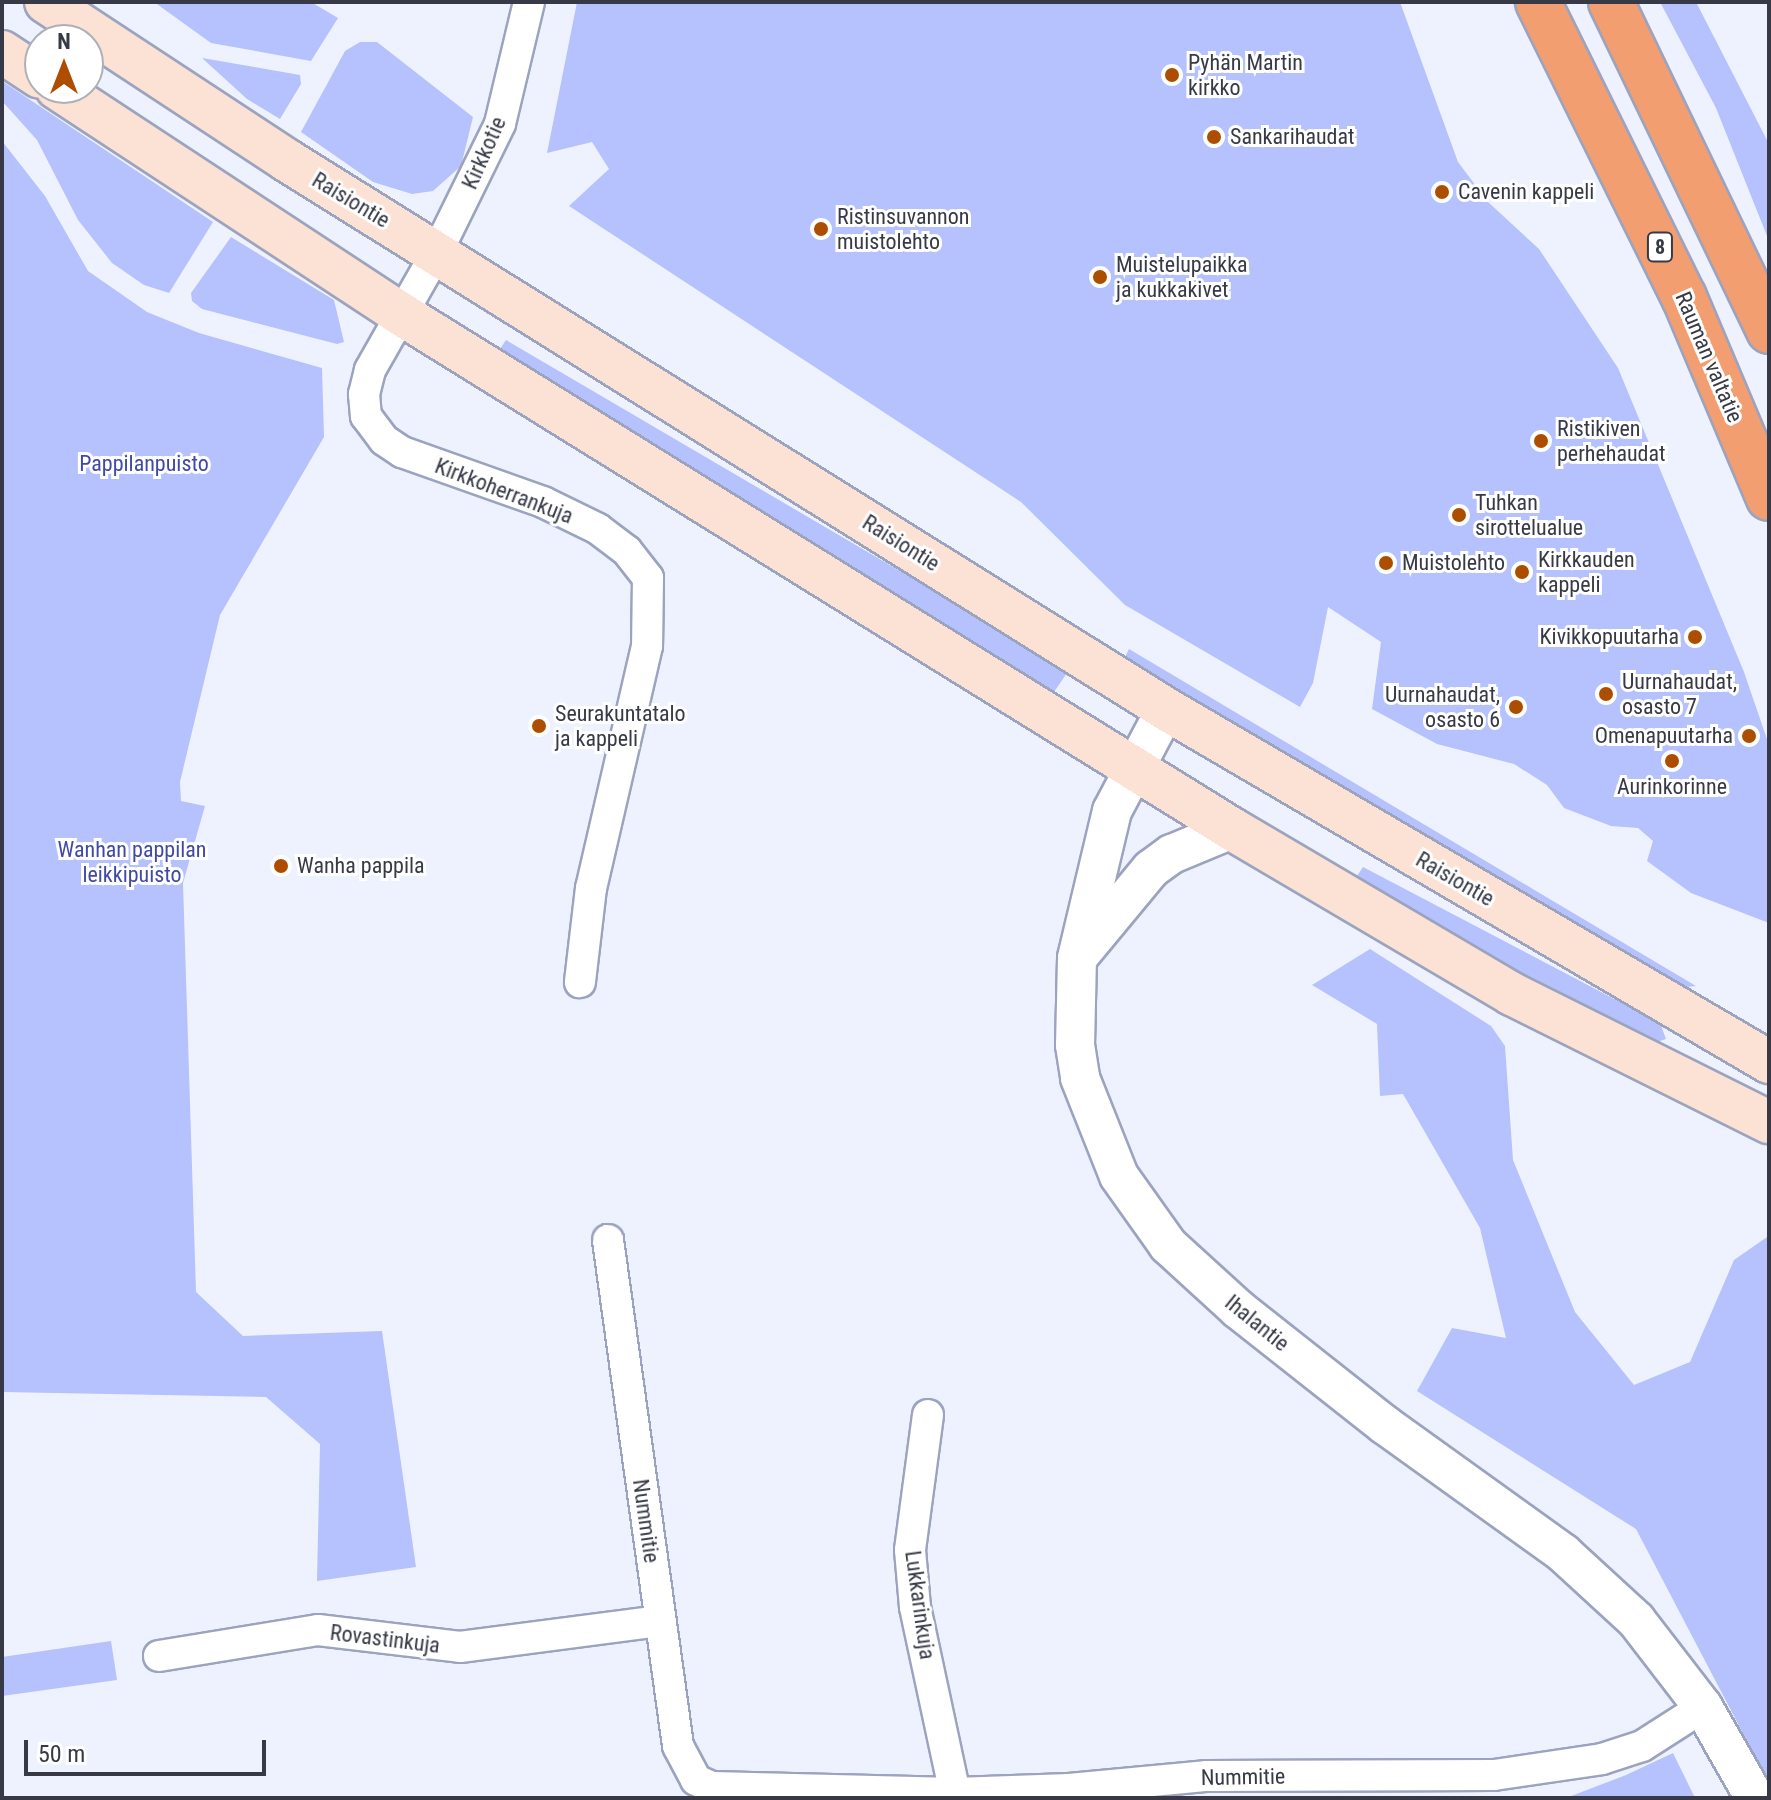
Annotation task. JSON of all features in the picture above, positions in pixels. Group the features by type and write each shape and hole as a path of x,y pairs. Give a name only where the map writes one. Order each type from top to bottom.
{"highway":[{"name":"Rauman valtatie","path":"1538,2 1684,297 1769,498"},
{"path":"1611,2 1769,331"}],"main road":[{"name":"Raisiontie","path":"46,2 437,252 1166,709 1769,1062"},
{"path":"2,52 24,66"},
{"path":"81,104 401,314 1232,829 1512,994 1769,1122"}],"street":[{"name":"Kirkkotie","path":"437,252 500,124 529,2"},
{"name":"Kirkkoherrankuja","path":"437,252 370,370 364,394 366,416 384,440 402,452 543,502 598,529 627,551 648,578 647,646 591,888 580,982"},
{"name":"Ihalantie","path":"1166,709 1131,767 1094,870 1077,958 1075,1045 1090,1111 1119,1176 1168,1245 1238,1309 1373,1415 1586,1573 1673,1661 1755,1798"},
{"path":"1077,958 1151,869 1195,842 1232,829"},
{"name":"Nummitie","path":"608,1240 678,1746 696,1780 734,1790 829,1795 955,1793 1207,1776 1413,1779 1561,1767 1642,1746 1703,1707"},
{"name":"Lukkarinkuja","path":"928,1415 910,1550 915,1607 955,1793"},
{"name":"Rovastinkuja","path":"159,1656 318,1630 460,1647 660,1621"}],"green space":[{"path":"154,2 311,2 338,18 311,61 211,43"},
{"path":"577,2 1400,2 1458,162 1488,202 1539,249 1618,368 1744,672 1769,745 1769,923 1691,893 1647,861 1653,841 1638,828 1611,826 1564,808 1547,785 1514,764 1437,744 1372,709 1381,642 1328,607 1313,683 1300,707 1125,605 1021,502 569,206 609,169 592,142 547,153"},
{"path":"1660,2 1696,2 1769,144 1769,241 1716,108"},
{"path":"360,42 377,42 473,117 461,166 433,191 412,194 373,182 301,132 345,51"},
{"path":"202,58 300,75 301,84 280,119 247,99"},
{"path":"2,81 24,96 24,104 36,104 213,222 169,293 144,285 112,263 78,220 37,140 2,101"},
{"name":"Pappilanpuisto","path":"2,141 45,196 88,271 147,312 199,333 322,368 324,437 220,615 180,782 181,801 205,806 183,883 196,1292 243,1336 382,1331 416,1567 317,1581 320,1444 266,1397 2,1392"},
{"path":"231,237 334,300 344,342 337,344 202,309 192,301 191,293"},
{"path":"506,340 1069,670 1054,692 500,349"},
{"path":"1129,649 1696,986 1677,988 1125,657"},
{"path":"1363,867 1660,1023 1666,1039 1654,1043 1639,1038 1530,979 1355,879"},
{"path":"1370,949 1491,1026 1505,1046 1513,1160 1575,1312 1634,1385 1690,1362 1734,1260 1767,1237 1769,1783 1636,1529 1417,1391 1452,1328 1506,1338 1480,1228 1403,1094 1380,1096 1377,1024 1312,985"},
{"path":"111,1641 117,1680 2,1696 2,1657"},
{"path":"1673,1753 1695,1798 1566,1798 1626,1775"}],"place":[{"name":"Pyhän Martin kirkko","path":"1172,75"},
{"name":"Sankarihaudat","path":"1214,137"},
{"name":"Cavenin kappeli","path":"1442,192"},
{"name":"Ristinsuvannon muistolehto","path":"821,229"},
{"name":"Muistelupaikka ja kukkakivet","path":"1100,277"},
{"name":"Ristikiven perhehaudat","path":"1541,441"},
{"name":"Tuhkan sirottelualue","path":"1459,515"},
{"name":"Muistolehto","path":"1386,563"},
{"name":"Kirkkauden kappeli","path":"1522,572"},
{"name":"Kivikkopuutarha","path":"1695,637"},
{"name":"Uurnahaudat, osasto 7","path":"1606,694"},
{"name":"Uurnahaudat, osasto 6","path":"1516,707"},
{"name":"Seurakuntatalo ja kappeli","path":"539,726"},
{"name":"Omenapuutarha","path":"1749,736"},
{"name":"Aurinkorinne","path":"1672,761"},
{"name":"Wanha pappila","path":"281,866"}],"park label":[{"name":"Wanhan pappilan leikkipuisto","path":"132,862"}]}
